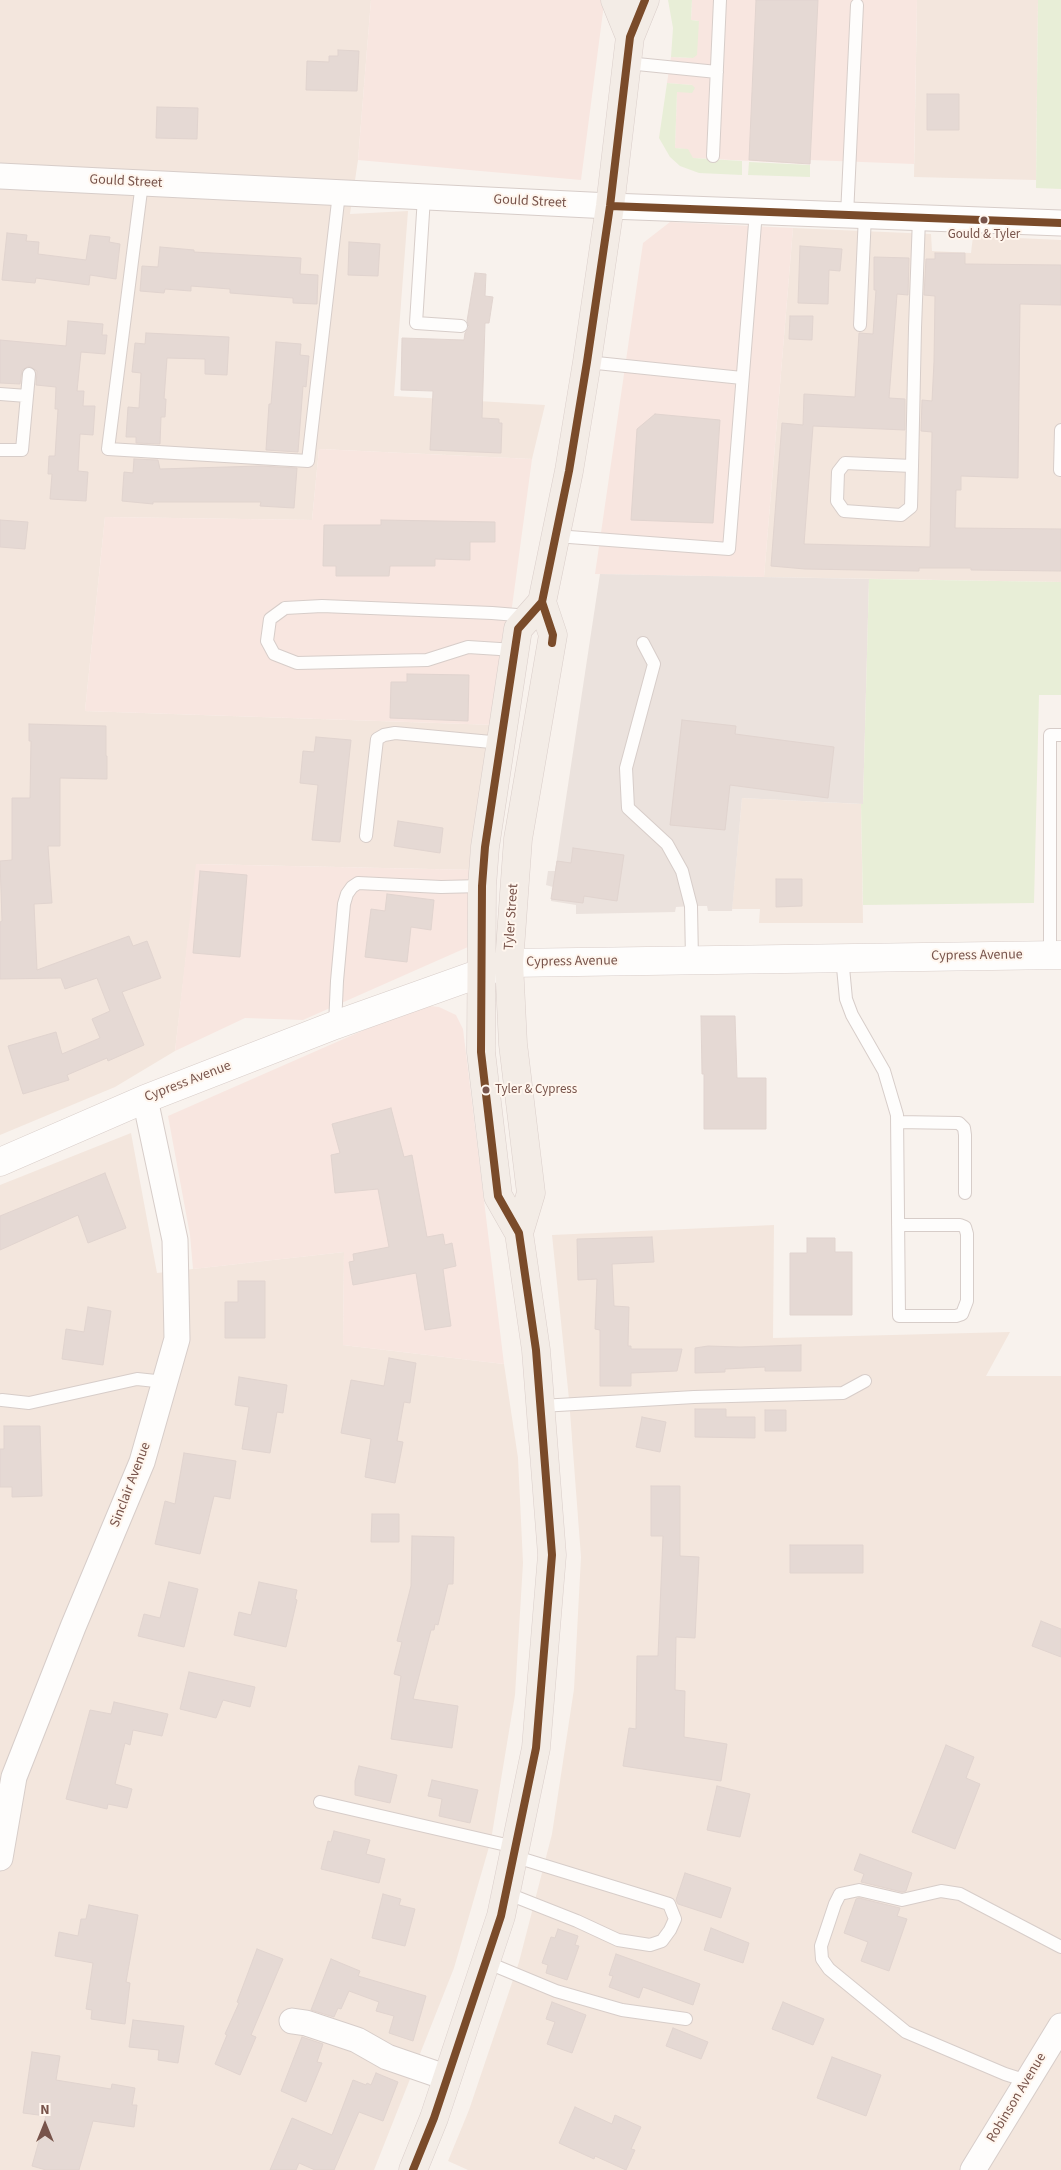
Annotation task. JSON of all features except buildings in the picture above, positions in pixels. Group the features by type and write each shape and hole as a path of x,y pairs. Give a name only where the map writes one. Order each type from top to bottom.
{"main road":[{"name":"Tyler Street","path":"614,0 630,37"},
{"name":"Tyler Street","path":"413,2170 448,2078 501,1916 536,1748 552,1555 536,1350 519,1233 498,1196 481,1052 482,886 485,847 518,629 536,609 556,536 569,471 610,206 630,37 645,0"},
{"name":"Tyler Street","path":"519,1233 531,1193 513,1044 509,963 518,839 553,635 536,609"}],"street":[{"name":"Gould Street","path":"0,176 610,206 1061,223"},
{"name":"Cypress Avenue","path":"0,1162 145,1099 335,1025 509,963 1056,955"},
{"name":"Sinclair Avenue","path":"0,1858 14,1777 73,1627 142,1462 177,1340 175,1240 145,1099"},
{"path":"292,2021 306,2023 357,2040 387,2057 448,2078"},
{"name":"Robinson Avenue","path":"973,2170 1061,2026"}],"lane":[{"path":"713,156 720,0"},
{"path":"856,5 856,215 860,325"},
{"path":"627,63 717,72"},
{"path":"142,183 108,449 308,461 339,193"},
{"path":"424,197 416,323 461,326"},
{"path":"556,536 729,549 756,211"},
{"path":"912,466 845,463 838,472 837,501 844,511 901,515 910,506 912,466 919,218"},
{"path":"586,362 742,378"},
{"path":"0,450 22,450 29,374"},
{"path":"0,394 27,396"},
{"path":"1060,470 1061,430"},
{"path":"515,650 468,647 427,660 297,662 274,654 267,641 270,619 285,608 332,607 492,613 536,609"},
{"path":"643,643 654,664 626,768 628,808 667,844 682,871 691,906 692,960"},
{"path":"366,836 377,739 384,735 395,733 502,743"},
{"path":"1056,955 1050,735 1061,735"},
{"path":"335,1025 344,904 347,894 352,888 358,883 441,887 482,886"},
{"path":"842,957 846,999 852,1015 884,1071 897,1122 898,1225 899,1316 956,1316 962,1314 967,1301 967,1234 965,1227 960,1225 898,1225"},
{"path":"897,1122 959,1123 964,1128 965,1193"},
{"path":"2,1400 29,1403 136,1379 165,1382"},
{"path":"541,1406 694,1397 843,1393 865,1381"},
{"path":"320,1802 514,1852 669,1904 675,1918 670,1930 662,1941 650,1945 618,1940 577,1921 506,1893"},
{"path":"1027,2081 1005,2074 906,2032 829,1969 822,1959 821,1946 834,1904 840,1894 859,1890 902,1900 941,1891 960,1894 1061,1947"},
{"path":"486,1962 556,1992 622,2010 686,2019"}],"shaded area":[{"path":"0,0 371,0 358,160 350,214 408,211 394,396 545,405 532,459 319,449 312,520 105,517 85,711 496,725 476,870 197,864 175,1051 115,1087 0,1135"},
{"path":"371,0 602,0 604,4 581,180 358,160"},
{"path":"692,0 917,0 914,164 810,160 810,164 693,158 685,149 675,148 677,92 692,85 667,83 671,57 693,58 699,21 691,20"},
{"path":"917,0 1038,0 1036,180 914,177"},
{"path":"670,222 793,228 764,577 595,574 643,243"},
{"path":"793,228 931,234 932,251 971,253 973,236 1061,240 1061,582 764,577"},
{"path":"319,449 532,459 496,725 85,711 105,517 312,520"},
{"path":"600,574 869,579 863,804 742,798 732,911 708,911 707,906 691,906 676,907 675,912 576,914 576,905 551,901 553,887 546,885 548,871 555,871"},
{"path":"742,798 861,804 863,923 759,923 760,909 732,909"},
{"path":"196,864 476,870 468,947 303,1020 245,1018 175,1051"},
{"path":"421,1005 439,1007 456,1015 463,1029 504,1364 343,1345 344,1252 193,1269 190,1235 168,1116"},
{"path":"131,1133 157,1273 344,1252 343,1345 504,1364 518,1458 523,1563 515,1695 491,1840 454,1968 374,2170 0,2170 0,1185"},
{"path":"774,1225 773,1338 1010,1332 986,1376 1061,1376 1061,2170 468,2170 448,2161 469,2110 519,1962 552,1834 574,1689 581,1557 569,1399 552,1235"}],"green space":[{"path":"668,0 692,0 691,20 699,21 697,55 693,58 671,57 673,28"},
{"path":"1038,0 1061,0 1061,189 1036,188"},
{"path":"667,83 692,85 695,88 692,93 677,92 675,148 688,149 693,158 742,161 742,175 699,173 680,166 670,157 659,138"},
{"path":"749,162 810,165 810,177 748,175"},
{"path":"869,579 1061,582 1061,695 1039,695 1034,903 863,905 861,804 863,804"}],"transit line":[{"path":"552,643 553,635 542,602 569,471 587,362 610,206 630,37 645,0"},
{"path":"610,206 1061,223"},
{"path":"413,2170 434,2118 501,1916 536,1748 552,1555 536,1350 519,1233 498,1196 481,1052 482,886 485,847 518,629 542,602"}],"place":[{"name":"Gould & Tyler","path":"984,220"},
{"name":"Tyler & Cypress","path":"486,1090"}]}
